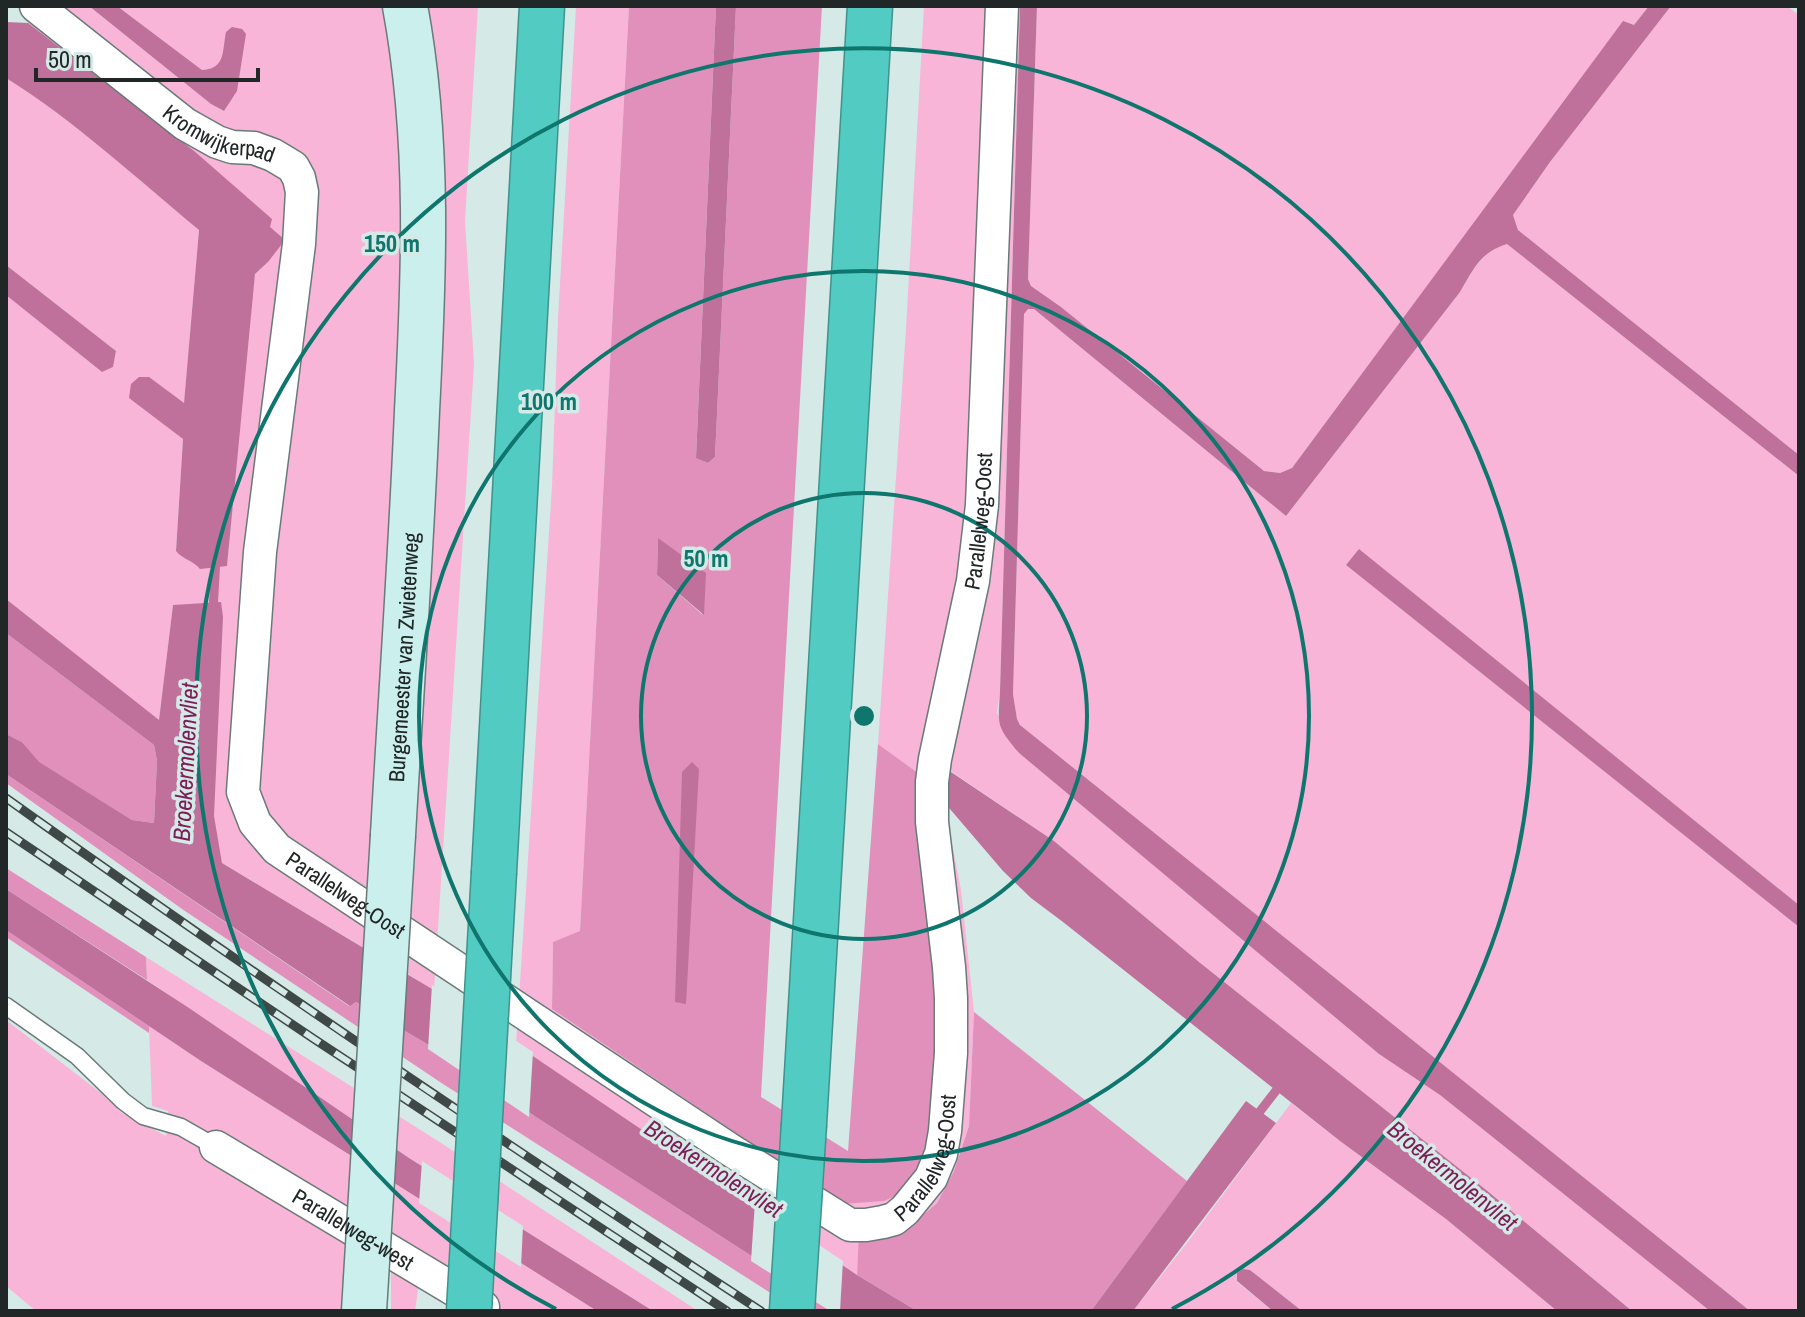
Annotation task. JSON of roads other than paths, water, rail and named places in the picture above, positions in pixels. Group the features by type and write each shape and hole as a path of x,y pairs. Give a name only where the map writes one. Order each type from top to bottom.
{"highway":[{"path":"469,1311 542,6"},
{"path":"792,1311 870,6"}],"main road":[{"name":"Burgemeester van Zwietenweg","path":"364,1311 414,488 423,287 424,202 419,121 405,6"}],"street":[{"name":"Kromwijkerpad","path":"36,6 185,124 217,142 232,147 254,148 293,167"},
{"name":"Parallelweg-Oost","path":"293,167 302,192 299,244 260,552 243,792 255,823 277,849 732,1151 850,1225 894,1219 931,1178 941,1154 945,1131 951,1053 951,998 932,822 932,782 973,581 982,505 1002,6"},
{"name":"Parallelweg-west","path":"216,1147 489,1311"}],"lane":[{"path":"6,1006 77,1056 143,1116 181,1127 216,1147"}],"water":[{"path":"89,6 117,6 202,70 219,63 226,32 232,27 242,29 246,34 237,91 224,111 211,104"},
{"path":"716,6 736,6 715,457 708,463 696,458"},
{"path":"1020,6 1037,6 1028,279 1031,286 1264,471 1280,473 1292,468 1623,21 1634,25 1649,6 1671,6 1550,162 1513,215 1518,230 1799,455 1799,476 1507,244 1490,252 1478,263 1460,292 1286,516 1034,309 1028,309 1024,314 1013,694 1020,725 1750,1311 1710,1311 1440,1095 1379,1054 1019,753 1002,731 999,712"},
{"path":"6,22 28,23 193,150 272,219 270,227 285,240 255,274 227,566 200,569 176,551 183,439 129,398 131,384 139,377 149,377 184,403 199,230 81,131 6,78"},
{"path":"6,265 116,351 113,367 102,372 6,295"},
{"path":"658,538 706,573 704,615 657,575"},
{"path":"1359,549 1799,905 1799,927 1346,565"},
{"path":"6,599 159,720 173,605 221,602 223,617 214,816 222,863 447,998 857,1275 917,1311 837,1311 444,1054 356,1002 350,1006 6,774 6,734 22,742 39,762 132,820 154,823 157,761 154,745 6,633"},
{"path":"692,762 699,769 686,1004 675,1002 682,772"},
{"path":"945,768 1054,841 1199,962 1485,1189 1632,1311 1557,1311 1446,1219 1340,1141 1031,898 1003,871 944,802"},
{"path":"6,889 189,1008 409,1158 653,1311 597,1311 201,1061 6,930"},
{"path":"1246,1101 1276,1123 1133,1311 1091,1311"},
{"path":"1243,1269 1250,1270 1302,1311 1273,1311 1237,1281 1237,1273"}],"waterway":[{"name":"Broekermolenvliet","path":"213,611 216,558"},
{"name":"Broekermolenvliet","path":"1254,1119 1282,1083"}],"railway":[{"path":"6,798 381,1058 761,1311"},
{"path":"6,832 727,1311"}]}
